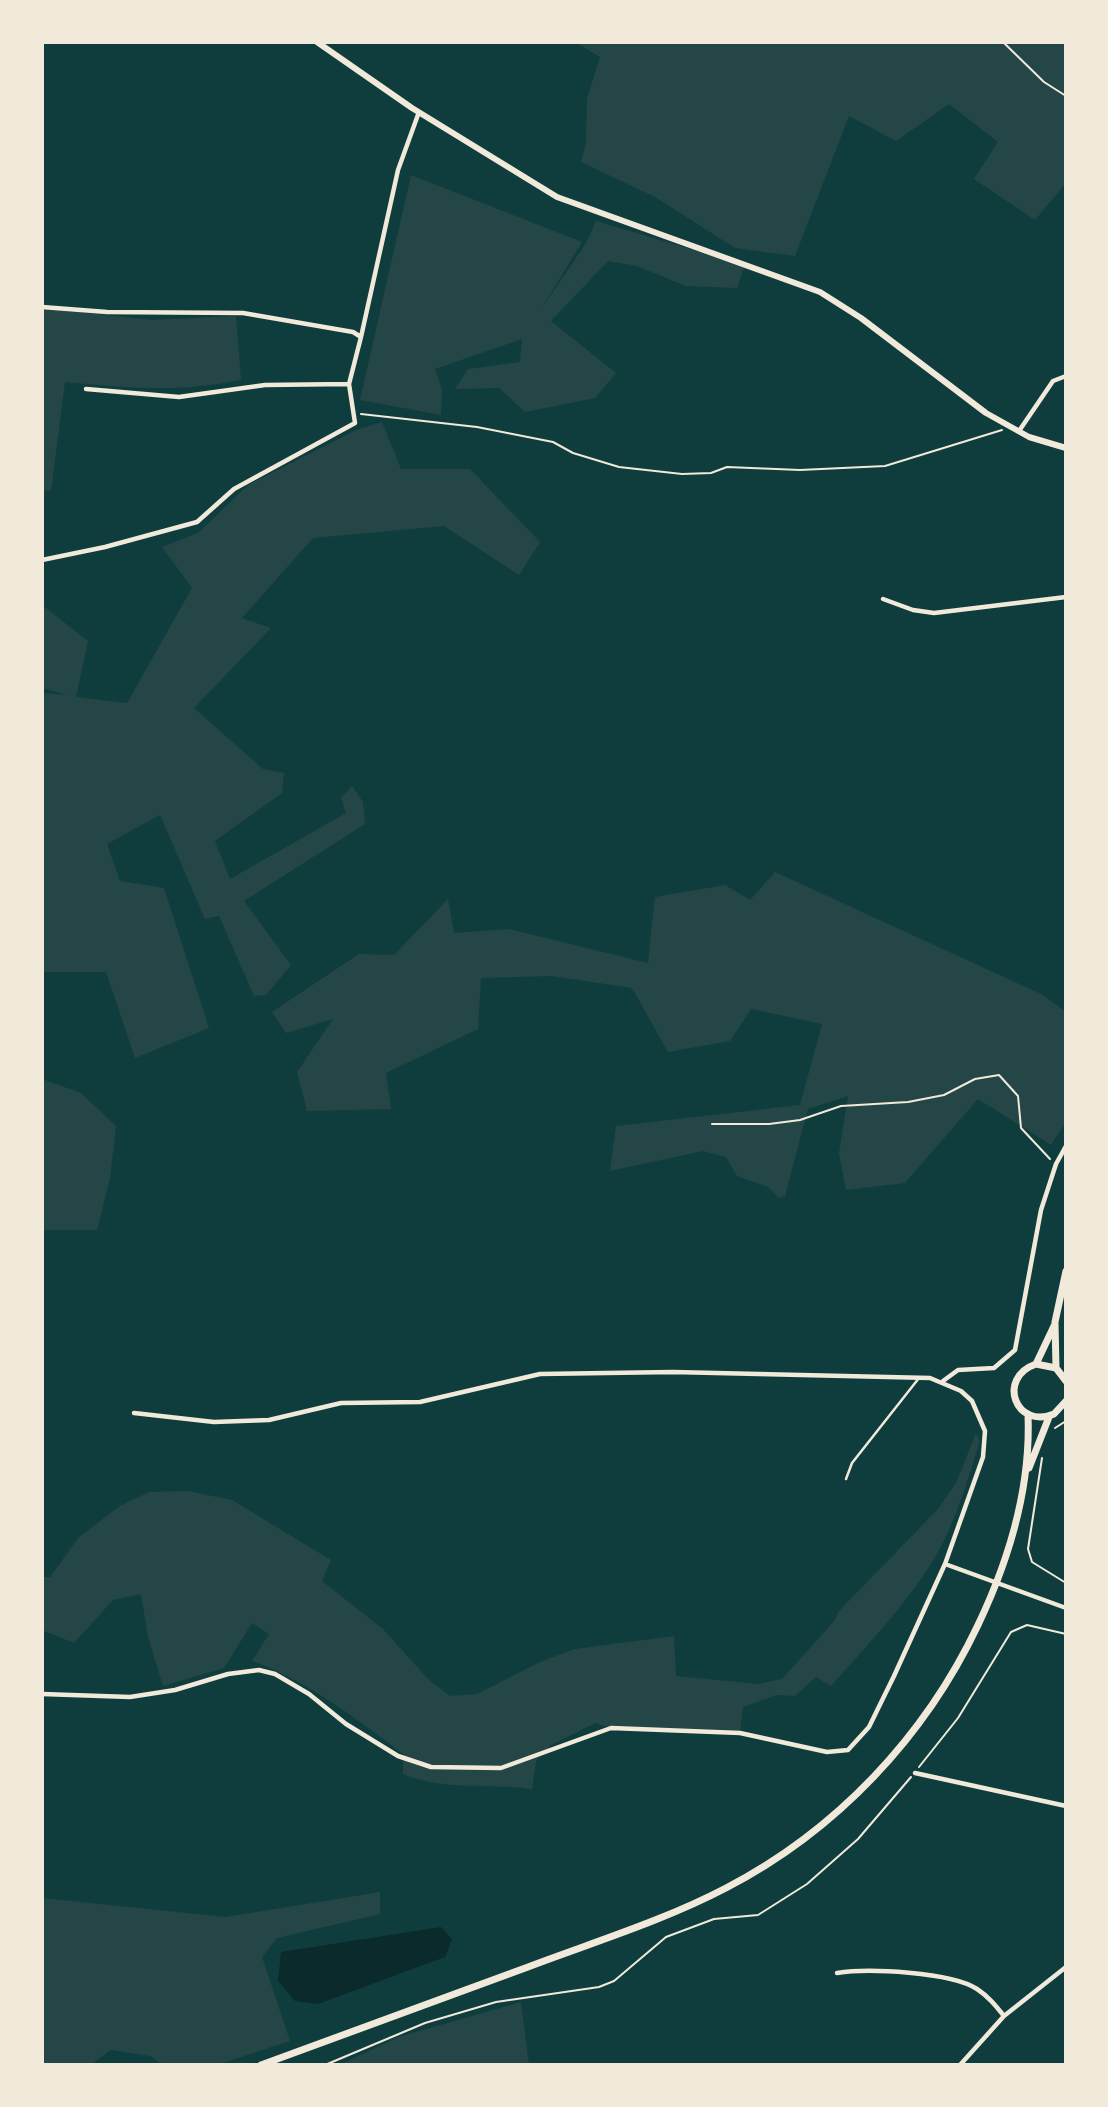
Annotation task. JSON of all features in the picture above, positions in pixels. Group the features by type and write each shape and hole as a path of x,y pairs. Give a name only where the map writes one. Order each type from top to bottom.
{"main road":[{"path":"317,42 415,110 572,204 820,292 1009,426 1066,448"},
{"path":"1036,1364 1055,1322 1066,1271"},
{"path":"1055,1322 1056,1368 1066,1381"},
{"path":"1049,1417 1028,1414 1016,1402 1014,1386 1021,1371 1036,1364 1056,1368"},
{"path":"261,2065 679,1910 754,1873 814,1831 889,1761 954,1672 988,1604 1000,1573 1026,1475 1049,1417 1059,1411 1066,1401"},
{"path":"1026,1475 1028,1414"}],"street":[{"path":"42,560 105,547 197,522 234,489 355,423 349,384 398,170 415,110"},
{"path":"42,307 107,313 243,313 353,332 361,337"},
{"path":"1019,431 1054,381 1066,376"},
{"path":"86,389 179,397 265,384 349,384"},
{"path":"883,599 914,610 933,613 1066,597"},
{"path":"943,1381 958,1370 994,1368 1015,1350 1033,1244 1056,1164 1066,1146"},
{"path":"42,1694 130,1698 259,1670 275,1674 309,1694 346,1724 398,1756 431,1767 502,1768 611,1728 740,1732 827,1752 848,1751 869,1727 945,1564 983,1457 985,1431 972,1401 943,1381 919,1378 673,1372 540,1374 420,1402 341,1403 269,1420 214,1422 135,1413"},
{"path":"945,1564 1066,1608"},
{"path":"915,1773 1066,1806"},
{"path":"960,2065 1004,2016 1066,1967"},
{"path":"837,1972 883,1971 960,1981 984,1994 1004,2016"}],"lane":[{"path":"846,1479 852,1463 919,1378"}],"path":[{"path":"1003,42 1044,82 1066,96"},
{"path":"353,415 477,427 553,442 573,453 643,471 682,474 711,472 727,467 800,470 885,466 915,455 995,434 1009,426"},
{"path":"712,1124 769,1124 800,1120 841,1107 908,1102 944,1095 975,1079 999,1075 1018,1097 1021,1128 1056,1164"},
{"path":"1052,1429 1066,1420"},
{"path":"1042,1455 1028,1549 1032,1562 1066,1583"}],"shaded area":[{"path":"575,42 1066,42 1066,183 1035,220 974,179 998,142 949,104 896,141 849,116 795,256 735,248 655,197 581,162 586,143 587,99 600,57"},
{"path":"411,175 582,242 540,311 586,243 596,221 745,265 737,288 686,286 637,266 608,261 551,321 616,373 595,398 525,412 499,388 455,389 468,369 520,362 522,339 435,369 442,390 441,415 360,400"},
{"path":"42,308 151,320 236,316 241,380 174,388 65,382 51,491 42,490"},
{"path":"382,422 401,469 470,469 540,542 519,575 444,526 313,538 242,618 271,628 194,708 263,769 284,773 282,793 215,841 230,879 346,813 341,798 352,786 363,802 365,824 244,901 291,965 266,995 254,996 219,916 205,919 160,815 107,844 120,881 164,888 209,1028 135,1058 106,972 42,972 42,693 68,695 42,688 42,605 88,641 76,697 127,703 192,588 162,547 198,533 248,485 356,430"},
{"path":"775,872 1041,994 1066,1012 1066,1122 1051,1145 978,1099 905,1183 846,1190 839,1153 848,1096 808,1109 785,1196 779,1198 768,1187 737,1176 726,1157 703,1151 610,1171 616,1126 800,1105 822,1024 751,1009 730,1041 668,1052 632,988 551,976 481,978 478,1029 386,1073 391,1109 307,1111 297,1072 333,1019 286,1033 272,1012 359,954 394,955 448,899 454,933 509,929 648,963 655,897 725,885 750,900"},
{"path":"42,1079 81,1093 116,1126 110,1178 97,1230 42,1230"},
{"path":"976,1433 980,1441 952,1524 936,1555 893,1615 831,1686 816,1677 795,1696 777,1695 743,1707 740,1733 611,1728 595,1723 551,1745 536,1761 532,1789 450,1785 403,1774 403,1754 386,1741 311,1690 252,1661 269,1634 252,1623 224,1668 163,1686 148,1637 141,1594 113,1600 74,1643 42,1630 42,1577 50,1577 79,1537 120,1506 149,1492 188,1491 232,1500 331,1560 322,1581 383,1629 428,1679 450,1696 477,1694 540,1662 575,1649 674,1636 676,1676 758,1684 782,1679 835,1620 838,1612 938,1509 956,1483"},
{"path":"380,1892 380,1914 277,1938 262,1957 290,2041 217,2065 164,2065 150,2056 110,2050 91,2065 42,2065 42,1898 226,1917"},
{"path":"441,1927 452,1939 445,1957 318,2004 295,2001 278,1981 281,1952"},
{"path":"521,2002 529,2065 340,2065 398,2037"}]}
